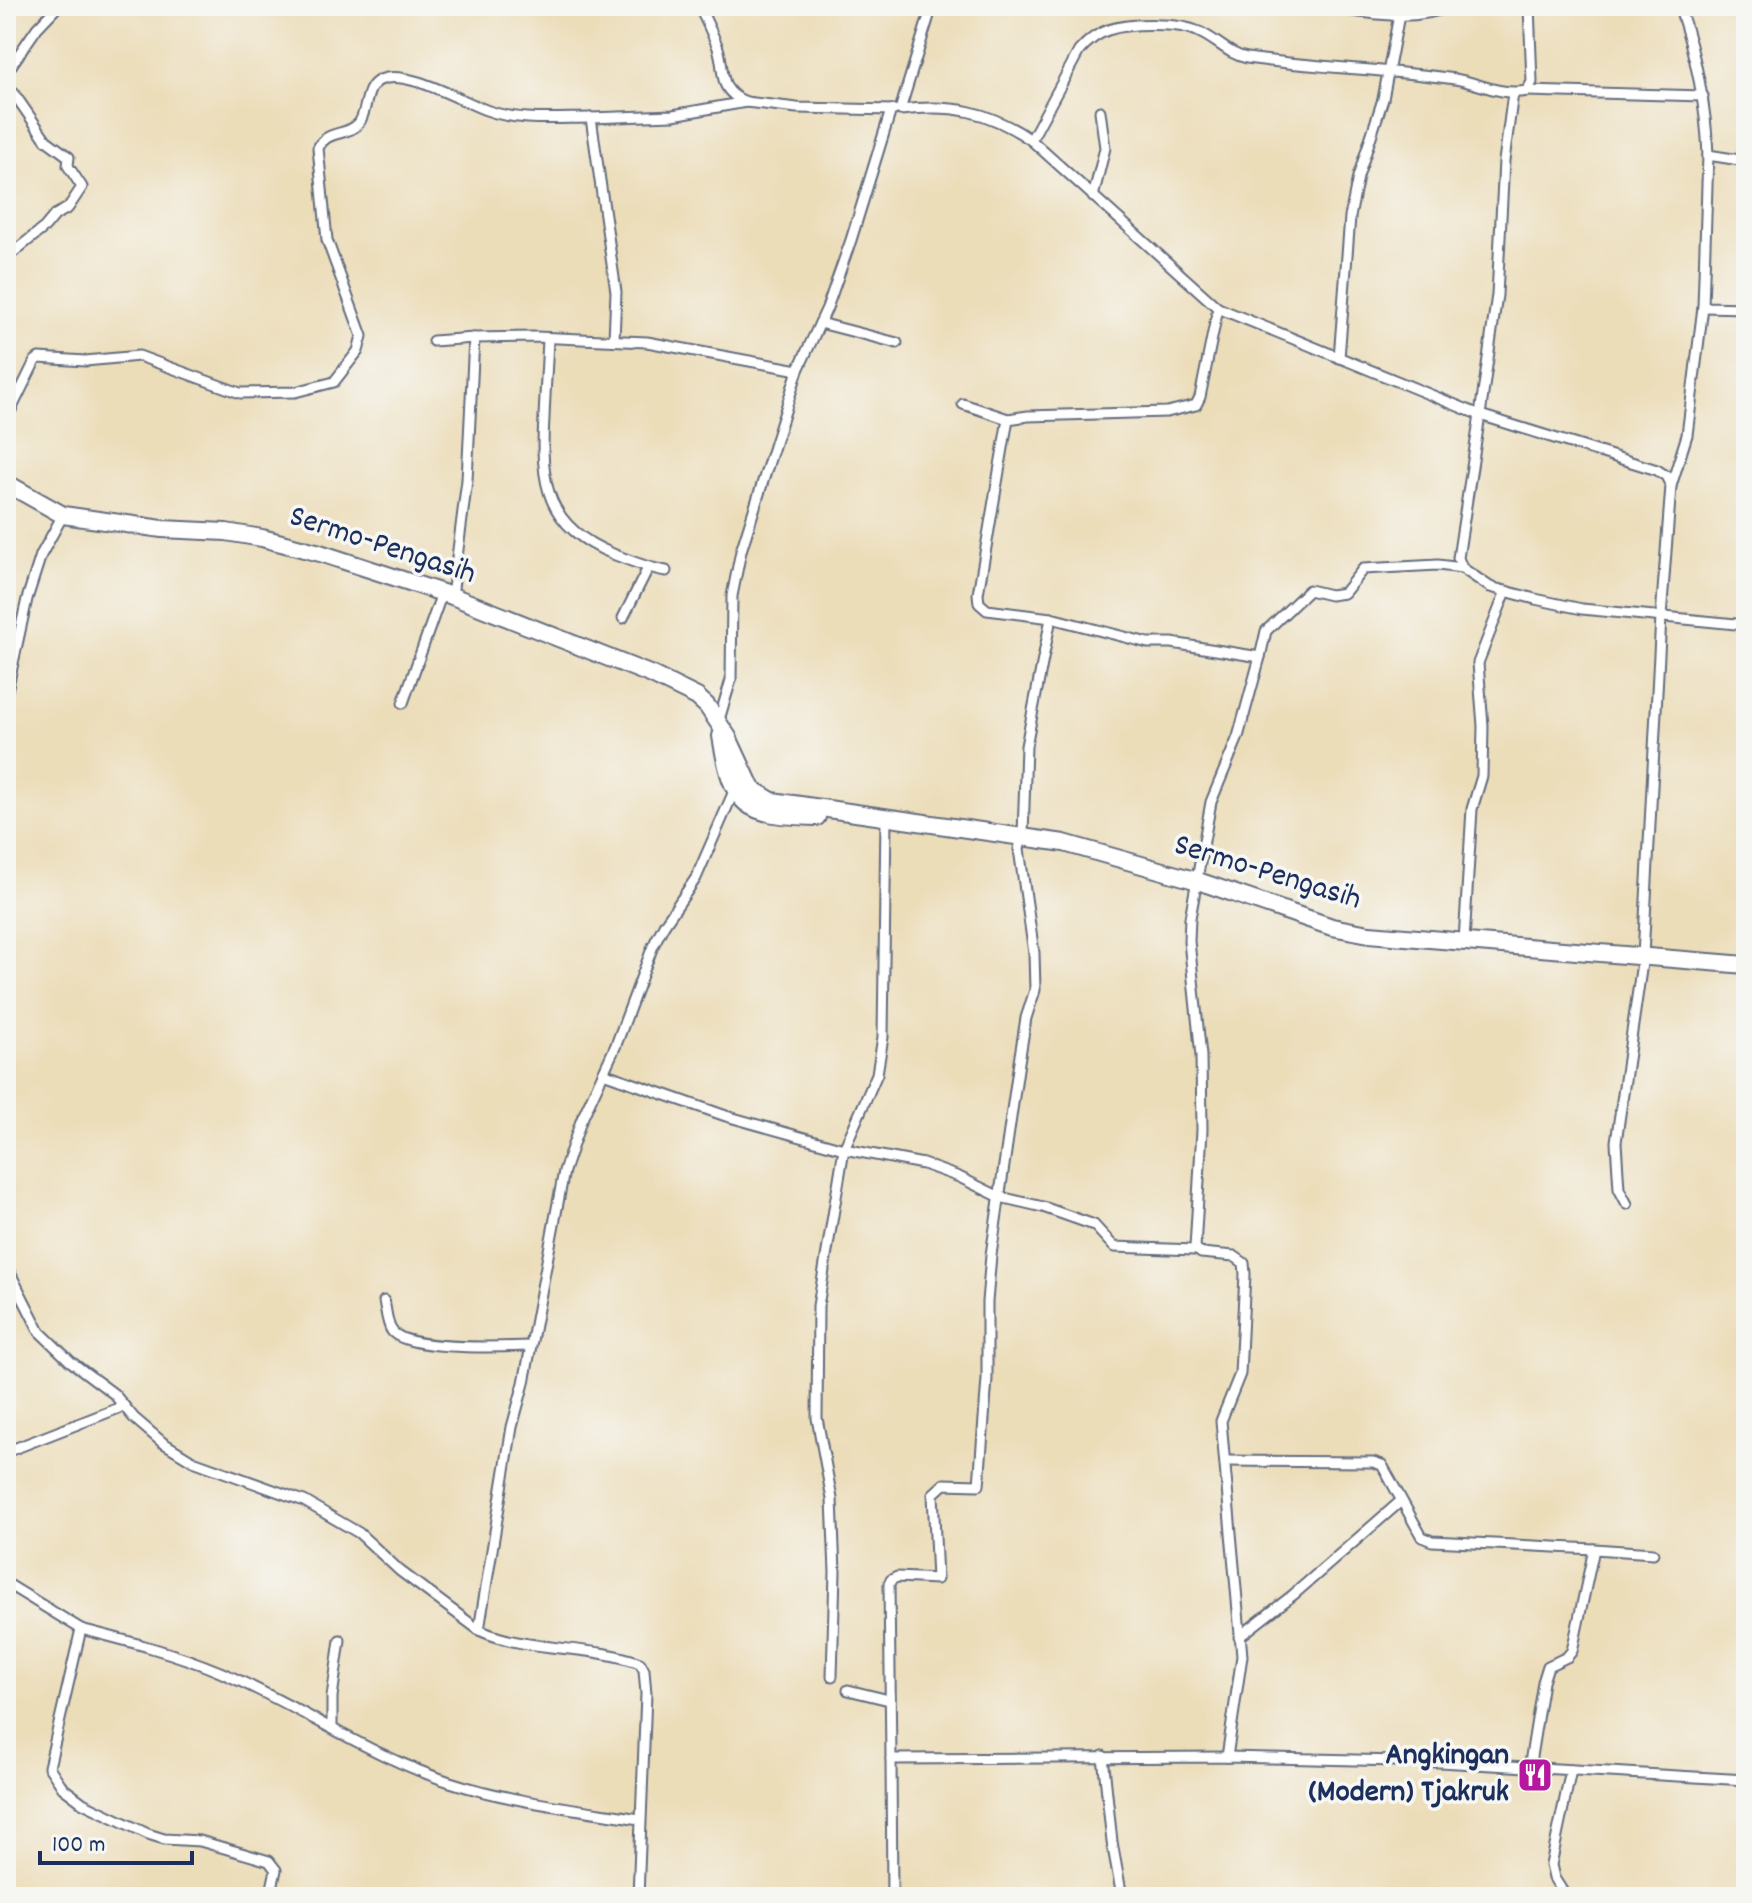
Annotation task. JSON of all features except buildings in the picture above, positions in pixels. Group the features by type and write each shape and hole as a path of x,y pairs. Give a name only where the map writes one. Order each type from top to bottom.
{"main road":[{"name":"Sermo-Pengasih","path":"6,483 63,515 162,529 226,532 320,553 447,594 663,680 697,697 728,737 745,779 760,797 879,817 1023,835 1105,854 1198,881 1332,927 1369,934 1746,965"},
{"name":"Sermo-Pengasih","path":"719,725 734,791 740,801 751,808 776,815 879,817"}],"street":[{"path":"6,73 37,28 58,6"},
{"path":"699,6 718,49 726,87 735,98 797,108 895,110 927,107 970,110 1005,122 1031,140 1218,308 1480,415 1662,473 1676,474"},
{"path":"719,725 732,671 735,575 771,451 798,370 820,323 851,240 932,6"},
{"path":"1316,6 1399,15 1426,14 1451,6"},
{"path":"1527,91 1532,82 1529,6"},
{"path":"1627,1204 1619,1189 1616,1142 1643,956 1671,486 1687,435 1703,307 1708,155 1703,96 1679,6"},
{"path":"1339,358 1350,217 1358,177 1383,99 1399,15"},
{"path":"1031,140 1079,51 1089,40 1109,30 1138,26 1181,26 1208,36 1243,57 1389,70 1457,80 1513,93 1703,96"},
{"path":"6,420 39,358 85,361 139,356 240,393 311,389 326,385 342,374 362,345 362,336 327,240 318,148 326,136 360,122 370,93 379,80 388,78 417,82 487,111 511,117 673,115 746,102"},
{"path":"6,82 46,140 69,157 68,166 82,187 68,208 55,215 45,227 6,258"},
{"path":"1462,568 1458,558 1497,295 1504,161 1513,93"},
{"path":"1093,197 1105,148 1100,111"},
{"path":"591,118 616,292 614,340"},
{"path":"1708,155 1746,161"},
{"path":"1703,307 1746,308"},
{"path":"963,404 1008,419 1167,412 1196,405 1218,308"},
{"path":"820,323 897,343"},
{"path":"403,703 447,594 467,480 474,338"},
{"path":"433,341 548,338 647,342 798,370"},
{"path":"548,338 542,458 548,494 566,521 585,541 648,568 666,571"},
{"path":"1008,419 980,573 979,603 987,610 1051,618 1148,643 1172,643 1260,657"},
{"path":"1662,473 1671,486"},
{"path":"6,695 27,599 41,555 63,515"},
{"path":"1195,1250 1202,1130 1201,1056 1189,941 1211,802 1238,737 1266,631 1309,590 1330,595 1344,593 1363,569 1438,565 1462,568 1490,587 1582,609 1746,625"},
{"path":"623,618 648,568"},
{"path":"1464,941 1472,809 1482,776 1483,726 1478,663 1506,591"},
{"path":"892,1897 889,1584 897,1577 937,1579 933,1494 944,1484 979,1485 987,1379 987,1302 991,1255 1021,1048 1035,990 1036,971 1020,860 1026,746 1051,618"},
{"path":"479,1630 512,1427 524,1383 564,1171 581,1121 653,946 696,878 734,791"},
{"path":"832,1676 835,1572 832,1499 817,1418 817,1322 829,1229 844,1149 877,1074 883,1037 879,817"},
{"path":"603,1073 726,1116 844,1149 923,1164 1000,1197 1043,1207 1094,1225 1114,1247 1195,1250 1234,1256 1244,1263 1241,1364 1221,1421 1242,1656 1227,1757"},
{"path":"6,1265 40,1332 70,1361 114,1394 140,1423 177,1454 232,1477 304,1501 359,1533 400,1571 479,1630 496,1638 604,1653 640,1663 644,1670 646,1694 638,1897"},
{"path":"384,1301 391,1331 403,1339 453,1347 529,1346"},
{"path":"6,1452 124,1406"},
{"path":"1225,1461 1298,1460 1338,1464 1373,1462 1382,1465 1422,1537 1432,1541 1653,1553"},
{"path":"1239,1637 1293,1595 1401,1501"},
{"path":"1529,1769 1543,1682 1548,1666 1567,1657 1572,1651 1594,1549"},
{"path":"6,1583 81,1629 151,1647 220,1672 391,1757 449,1782 525,1801 640,1819"},
{"path":"81,1629 49,1767 56,1780 83,1803 156,1837 200,1841 269,1861 276,1870 270,1897"},
{"path":"332,1727 332,1697 340,1640"},
{"path":"848,1690 889,1700"},
{"path":"891,1759 1103,1756 1440,1762 1746,1780"},
{"path":"1103,1756 1112,1842 1122,1897"},
{"path":"1566,1897 1554,1878 1551,1865 1571,1770"}],"place":[{"name":"Angkingan (Modern) Tjakruk","path":"1535,1775"}]}
